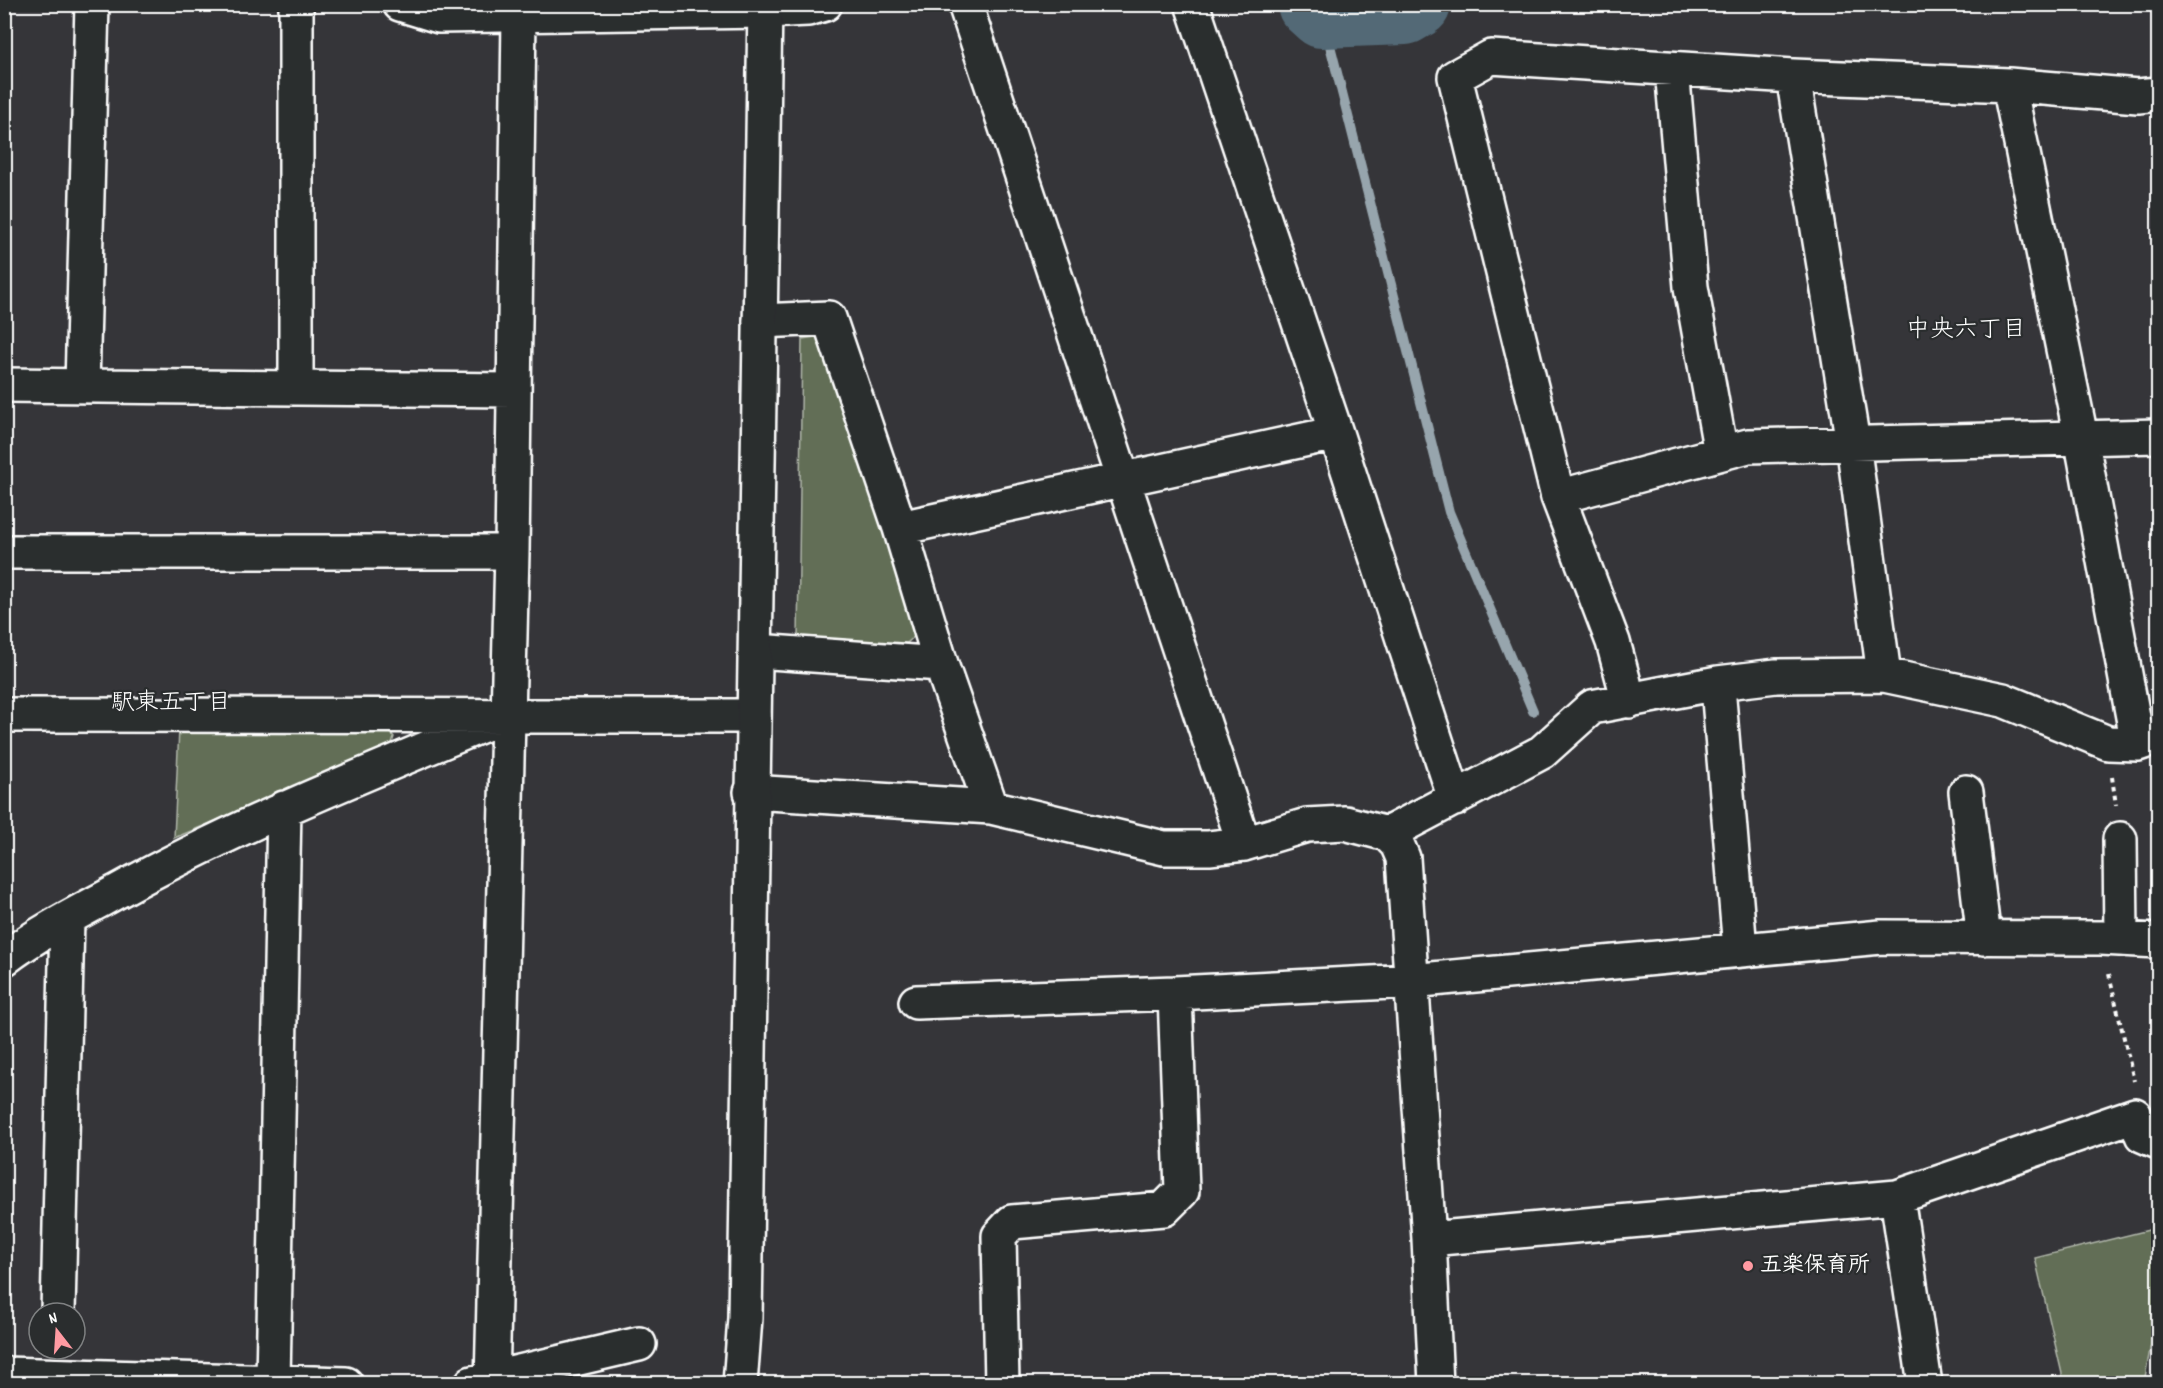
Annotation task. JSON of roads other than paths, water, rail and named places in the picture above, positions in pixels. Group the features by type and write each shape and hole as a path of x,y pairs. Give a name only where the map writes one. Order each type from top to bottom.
{"street":[{"path":"82,386 92,4"},
{"path":"296,4 296,388"},
{"path":"400,4 439,16 765,8 808,9 825,4"},
{"path":"965,4 1244,844"},
{"path":"1192,4 1336,433 1455,799"},
{"path":"740,1383 745,1318 751,792 756,651 765,8"},
{"path":"519,15 508,715 485,1381 639,1344"},
{"path":"1629,701 1613,642 1558,497 1455,77 1491,57 1793,76 2009,85 2138,96 2158,94"},
{"path":"1672,69 1691,287 1721,453"},
{"path":"1793,76 1853,443 1884,675"},
{"path":"1387,834 1542,752 1592,707 1718,683 1776,676 1884,675 2003,700 2135,741 2081,437 2009,85"},
{"path":"760,321 829,318 900,528 941,664 991,807"},
{"path":"4,385 513,390"},
{"path":"900,528 1336,433"},
{"path":"1558,497 1748,446 2158,436"},
{"path":"4,552 512,552"},
{"path":"756,651 941,664"},
{"path":"1719,699 1740,949"},
{"path":"4,715 754,716"},
{"path":"4,959 67,919 176,858 284,808 508,715"},
{"path":"751,792 991,807 1164,848 1209,849 1244,844 1307,825 1345,823 1387,834 1397,844 1403,858 1429,1239 1436,1383"},
{"path":"1966,792 1984,938"},
{"path":"273,1381 284,808"},
{"path":"2111,939 2120,839"},
{"path":"57,1301 67,919"},
{"path":"916,1002 1174,993 1411,981 1881,937 2158,941"},
{"path":"1002,1383 999,1236 1012,1222 1164,1209 1182,1191 1174,993"},
{"path":"1429,1239 1897,1197 2135,1115 2142,1135 2158,1142"},
{"path":"1897,1197 1925,1383"},
{"path":"4,1374 56,1362 273,1381 346,1383"}],"waterway":[{"path":"1311,4 1322,14 1405,11 1417,4"},
{"path":"1322,14 1449,512 1533,711"}],"place":[{"name":"五楽保育所","path":"1748,1266"}],"district":[{"name":"中央六丁目","path":"1966,331"},
{"name":"駅東五丁目","path":"171,704"}]}
